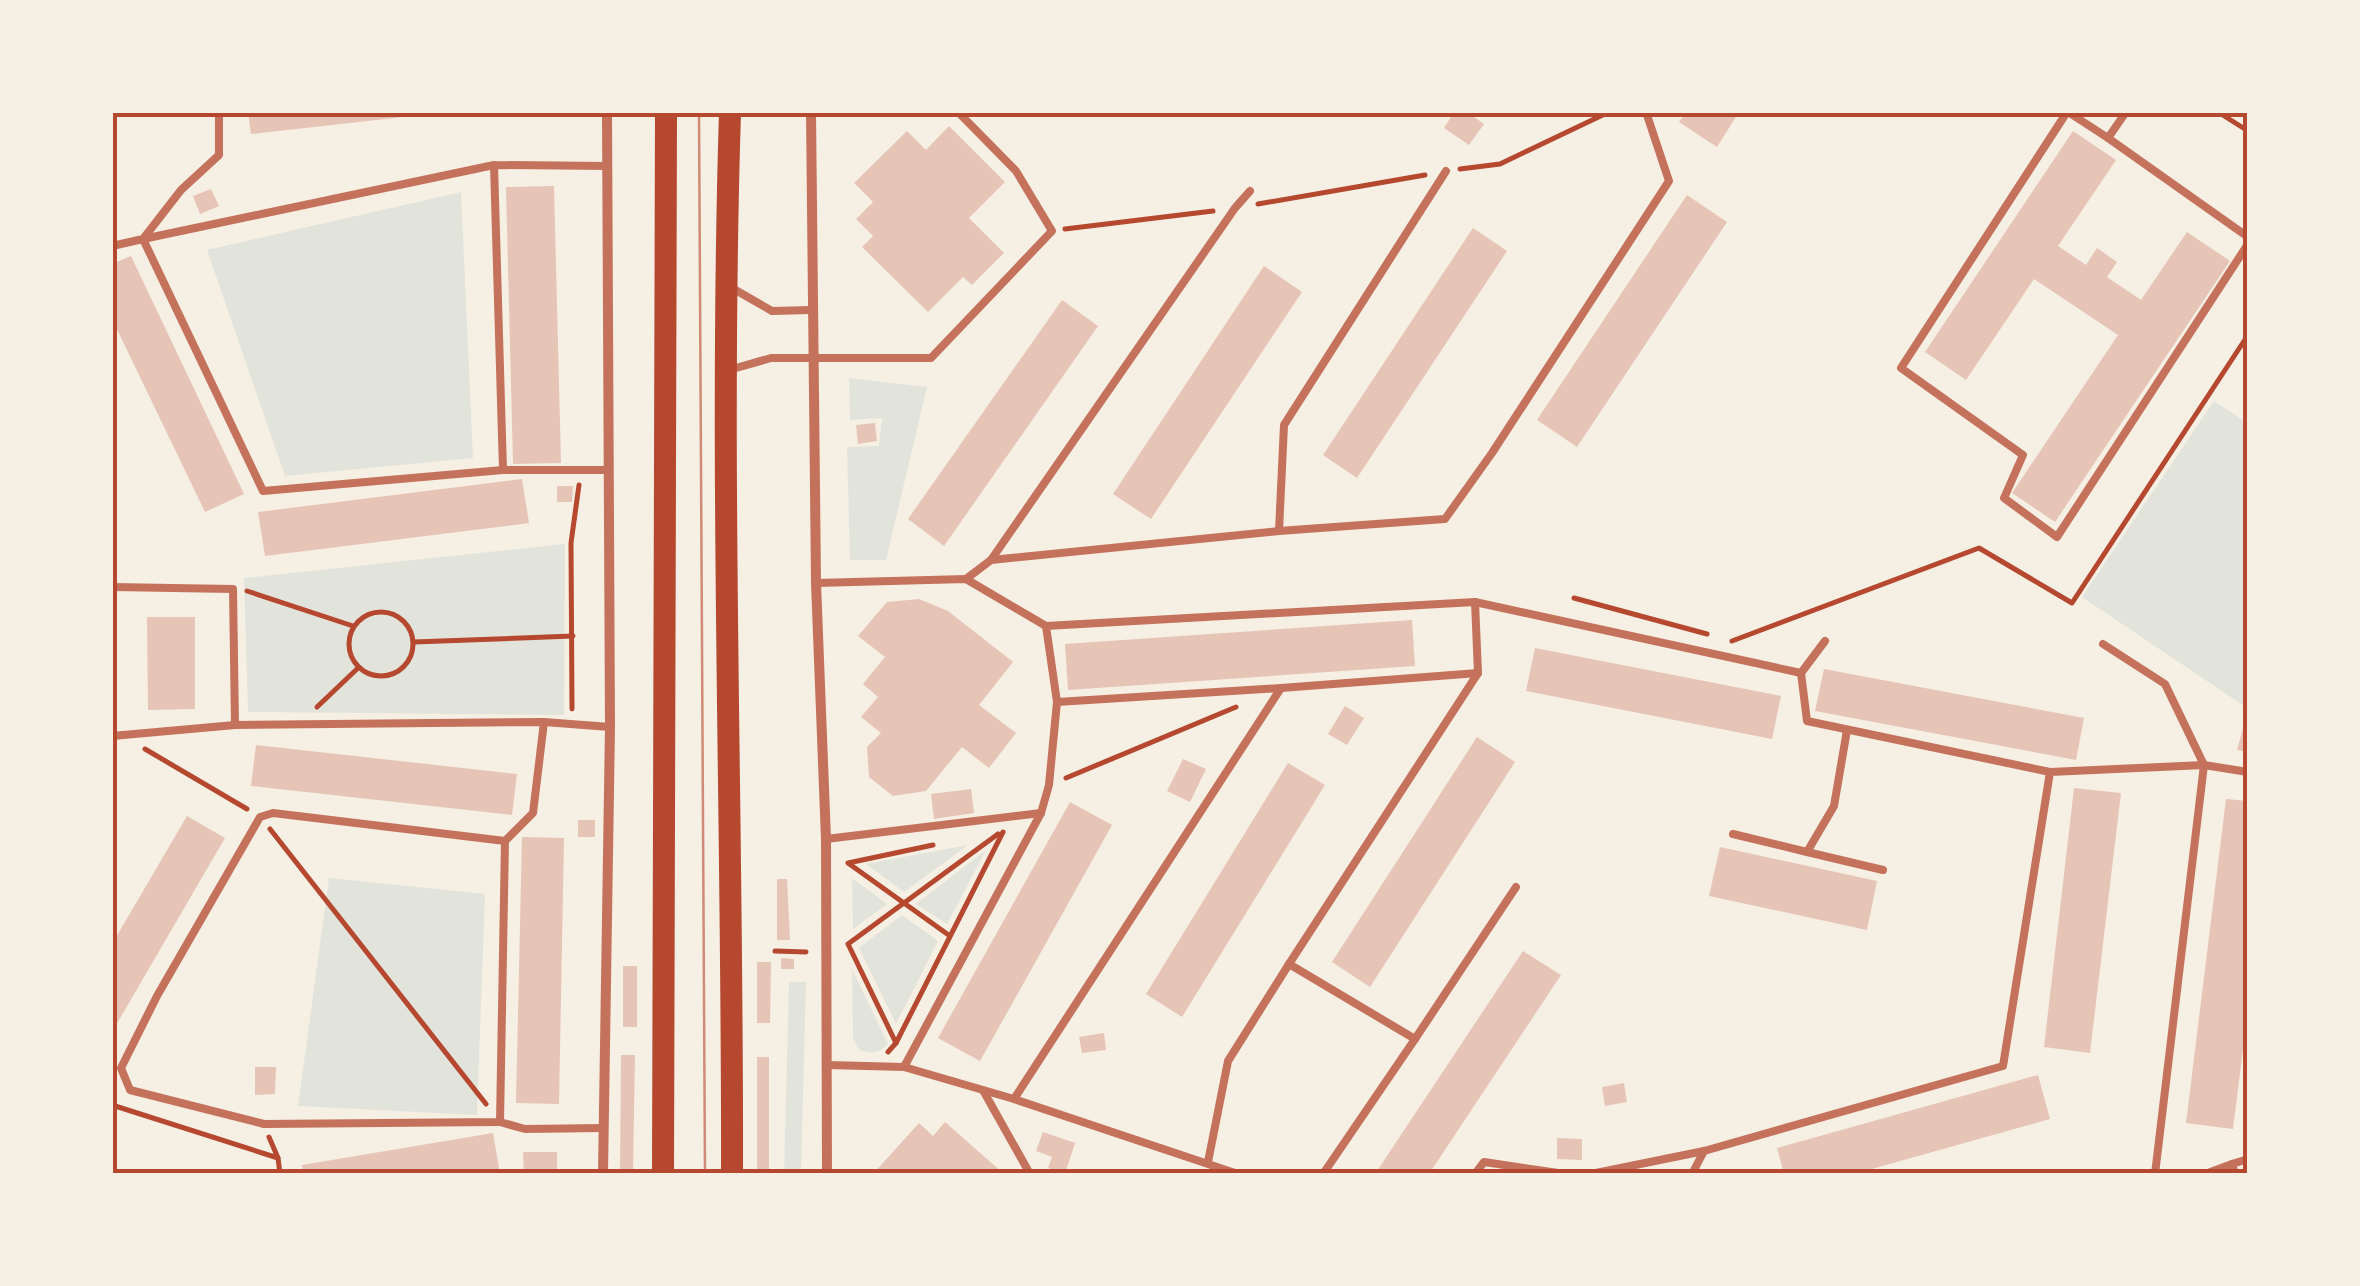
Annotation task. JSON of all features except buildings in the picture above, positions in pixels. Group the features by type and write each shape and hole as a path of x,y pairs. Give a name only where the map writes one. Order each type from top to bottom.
{"highway":[{"path":"662,1174 666,112"},
{"path":"730,112 725,372 732,1174"}],"street":[{"path":"603,1174 610,727 607,112"},
{"path":"811,112 811,356 826,839 827,1174"}],"lane":[{"path":"143,239 181,190 220,155 219,112"},
{"path":"725,372 771,358 931,358 1052,230 1016,171 958,112"},
{"path":"991,560 1279,530 1445,519 1492,454 1670,181 1646,112"},
{"path":"2068,112 2108,138 2248,240 2057,537 2004,498 2024,455 1902,368 2068,112"},
{"path":"2108,138 2126,112"},
{"path":"494,165 503,470"},
{"path":"112,246 494,165 606,166"},
{"path":"1279,530 1284,425 1446,171"},
{"path":"966,579 991,560 1250,191"},
{"path":"143,239 263,491 503,470 608,470"},
{"path":"725,283 772,311 811,310"},
{"path":"816,584 966,579 1046,626 1475,602 1801,673"},
{"path":"112,587 232,588 235,725"},
{"path":"1208,1162 1228,1061 1478,673 1475,602"},
{"path":"904,1067 1041,813 1049,785 1057,702 1046,626"},
{"path":"1825,641 1801,673 1807,721 2050,772 2204,764 2248,772"},
{"path":"2103,644 2166,684 2204,764 2155,1174"},
{"path":"1057,702 1478,673"},
{"path":"1014,1099 1281,688"},
{"path":"112,736 235,725 544,722 610,727"},
{"path":"500,1122 505,841 533,812 544,722"},
{"path":"1807,852 1834,806 1848,730"},
{"path":"1591,1174 1704,1151 2002,1066 2050,772"},
{"path":"505,841 273,812 260,817 157,996 121,1068 130,1090 264,1124 500,1122 525,1128 602,1128"},
{"path":"826,839 1041,813"},
{"path":"1733,834 1882,870"},
{"path":"1324,1174 1516,887"},
{"path":"1289,964 1415,1039"},
{"path":"827,1065 904,1067 1238,1173"},
{"path":"984,1092 1030,1174"},
{"path":"1692,1174 1704,1151"},
{"path":"2204,1174 2234,1169 2248,1159"},
{"path":"1475,1174 1484,1162 1564,1174"}],"path":[{"path":"1446,171 1500,164 1609,112"},
{"path":"2218,112 2248,131"},
{"path":"1574,598 1733,641 1980,548 2072,603 2248,334"},
{"path":"572,726 571,543 580,478 574,470"},
{"path":"232,588 354,626"},
{"path":"390,613 406,624 414,642 408,662 390,675 368,674 358,668 348,648 354,626 369,614 390,613"},
{"path":"414,642 573,636"},
{"path":"302,726 358,668"},
{"path":"1049,785 1246,703"},
{"path":"124,737 260,817 500,1122"},
{"path":"985,833 1004,829"},
{"path":"1004,829 950,936 896,1043 848,944 1004,829"},
{"path":"946,842 848,863 950,936"},
{"path":"774,951 806,952"},
{"path":"112,1105 278,1158"},
{"path":"264,1124 280,1174"}],"shaded area":[{"path":"461,192 473,458 285,476 207,250"},
{"path":"849,378 927,387 886,560 850,560 847,447 879,446 882,418 850,420"},
{"path":"2214,401 2247,423 2247,708 2082,597"},
{"path":"565,544 564,715 248,712 244,578"},
{"path":"968,845 904,892 866,864"},
{"path":"986,850 947,924 916,904"},
{"path":"329,878 485,894 477,1115 298,1106"},
{"path":"852,878 887,904 853,929"},
{"path":"902,915 938,941 896,1024 859,948"},
{"path":"852,969 888,1044 877,1051 858,1049 853,1038"},
{"path":"789,982 806,982 801,1173 784,1173"}],"tram line":[{"path":"699,112 705,1174"}]}
